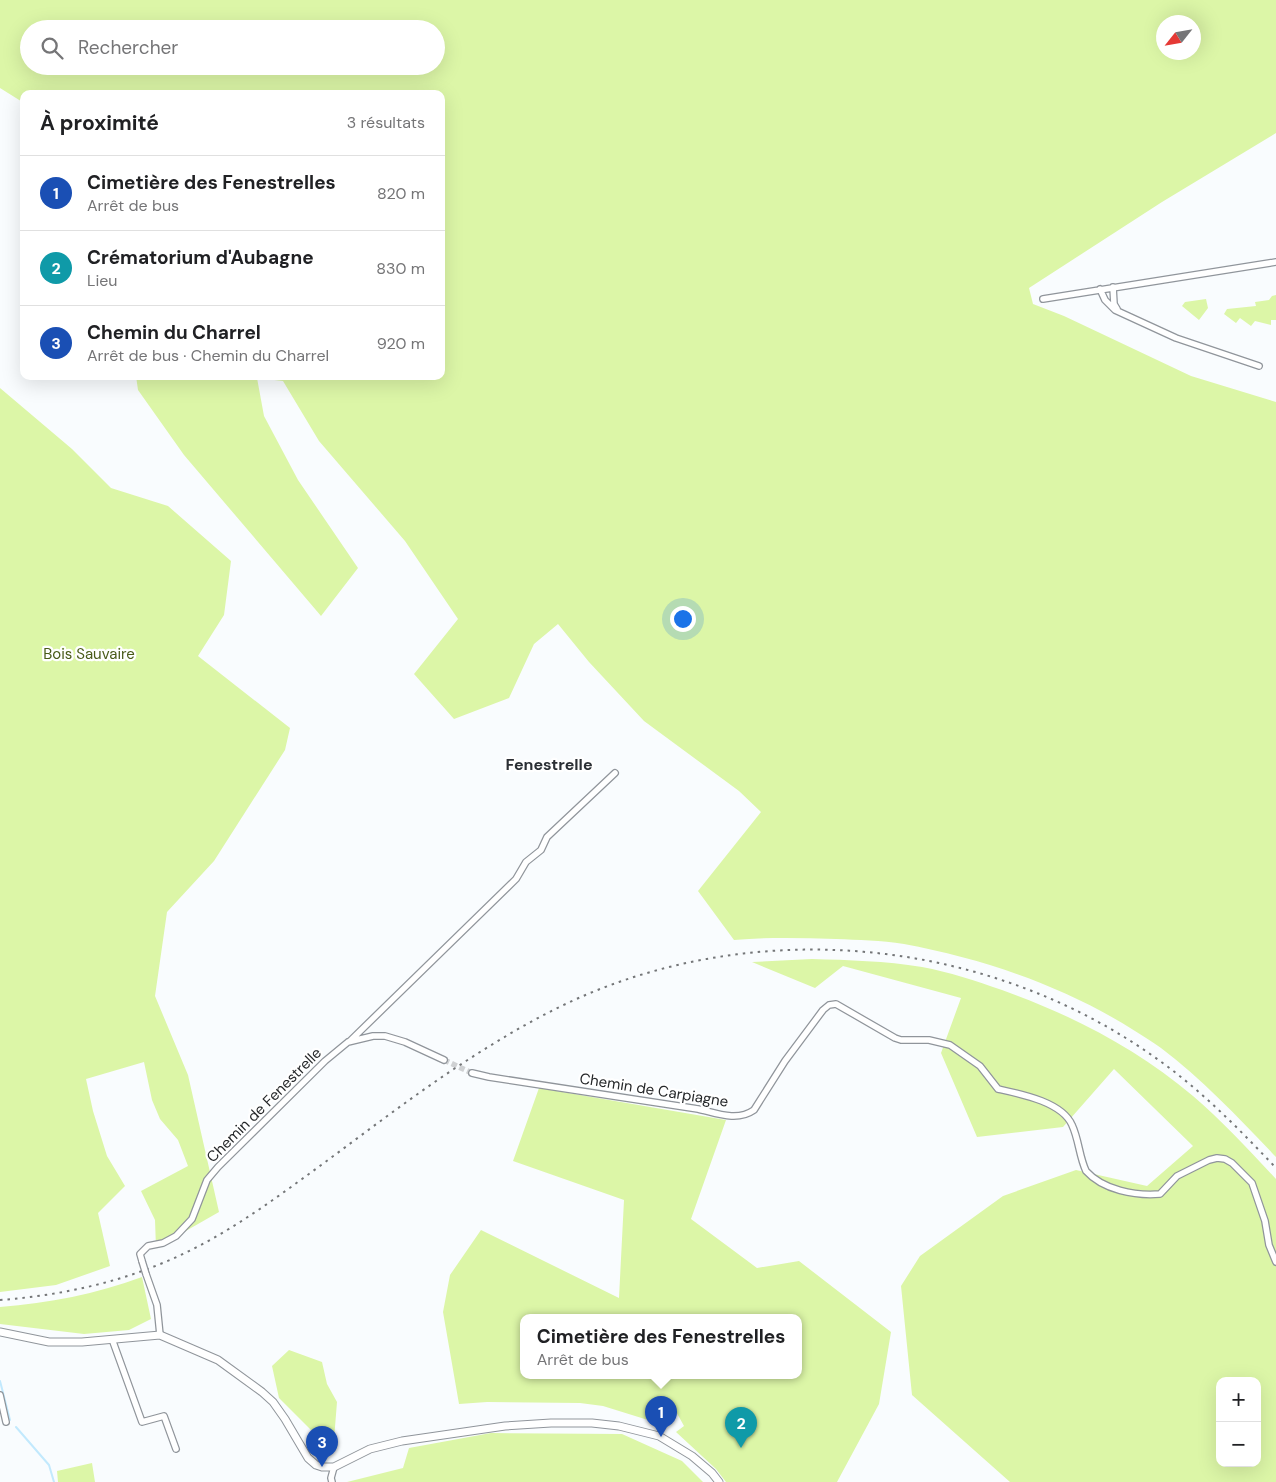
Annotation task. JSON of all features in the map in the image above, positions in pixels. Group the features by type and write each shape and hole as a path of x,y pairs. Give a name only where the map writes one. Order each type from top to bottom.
{"street":[{"path":"1043,300 1100,289 1276,262"},
{"path":"1113,287 1114,304 1118,311"},
{"path":"1100,289 1105,300 1118,311 1205,349 1259,366"},
{"path":"348,1042 516,879 526,862 541,850 548,837 615,773"},
{"name":"Chemin de Carpiagne","path":"472,1073 698,1109 731,1116 746,1115 754,1110 785,1061 823,1010 830,1005 836,1004 895,1038 901,1040 929,1040 950,1045 980,1066 998,1089 1057,1107 1072,1124 1086,1171 1101,1182 1118,1190 1136,1194 1160,1194 1177,1176 1209,1160 1225,1159 1232,1163 1252,1183 1276,1262"},
{"name":"Chemin de Fenestrelle","path":"160,1335 157,1305 140,1254 148,1246 163,1243 176,1236 192,1219 207,1180 218,1167 325,1061 348,1042 373,1036 385,1036 404,1042 444,1060"},
{"path":"0,1332 49,1342 82,1342 160,1335 218,1360 262,1392 273,1402 308,1458 316,1465 334,1468 370,1450 402,1441 505,1426 592,1423 619,1426 659,1436 692,1456 719,1482"},
{"path":"112,1339 142,1422 164,1416 176,1449"},
{"path":"0,1395 6,1422"},
{"path":"332,1482 331,1478 334,1468"}],"green space":[{"path":"0,0 1276,0 1276,133 1162,202 1029,288 1033,304 1064,316 1191,376 1276,402 1276,1157 1206,1086 1161,1048 1109,1015 1053,988 965,958 895,943 798,938 734,940 698,891 761,812 739,791 644,721 589,662 558,624 534,644 509,698 454,719 414,674 458,619 405,541 319,441 283,381 274,380 445,380 445,90 20,90 20,100 0,88"},
{"path":"1276,295 1276,320 1271,320 1271,325 1255,321 1251,326 1240,318 1236,323 1224,314 1227,309 1256,306 1255,302 1269,300 1272,296"},
{"path":"1206,299 1208,308 1199,320 1182,306 1185,302"},
{"path":"137,380 257,380 264,416 298,480 358,568 321,616 184,455 138,390"},
{"name":"Bois Sauvaire","path":"0,388 72,449 111,488 168,506 231,561 224,615 198,656 290,728 285,750 214,861 167,912 155,996 188,1075 219,1212 156,1248 155,1220 141,1191 188,1166 178,1140 160,1119 152,1100 144,1062 86,1079 93,1111 107,1156 125,1186 98,1213 110,1266 56,1285 0,1292"},
{"path":"812,959 853,960 922,967 972,980 1053,1010 1126,1048 1171,1079 1193,1096 1225,1126 1276,1179 1276,1482 1010,1482 912,1395 901,1286 920,1256 1003,1196 1076,1170 1147,1186 1193,1146 1114,1069 1063,1127 977,1137 941,1053 961,998 843,966 815,988 752,962"},
{"path":"539,1088 726,1120 691,1219 757,1268 799,1261 891,1332 879,1404 837,1482 726,1482 716,1469 676,1432 684,1426 673,1406 648,1420 603,1406 580,1403 487,1402 459,1404 443,1312 450,1275 481,1230 619,1298 624,1200 513,1161"},
{"path":"142,1277 151,1319 129,1330 84,1334 0,1324 0,1307 72,1297"},
{"path":"289,1350 322,1362 327,1384 337,1402 333,1452 279,1398 272,1366"},
{"path":"491,1433 622,1434 682,1461 703,1482 347,1482 403,1468 409,1448"},
{"path":"92,1463 95,1482 58,1482 57,1471"}],"waterway":[{"path":"0,1381 10,1420"},
{"path":"16,1427 49,1465 54,1482"}],"tunnel":[{"path":"444,1060 472,1073"}],"railway":[{"path":"0,1300 24,1298 96,1285 142,1271 187,1252 246,1218 445,1075 502,1038 540,1017 579,998 619,982 688,963 758,952 829,950 899,956 969,970 1036,993 1100,1023 1160,1061 1206,1098 1276,1168"}],"place":[{"name":"Cimetière des Fenestrelles","path":"661,1437"},
{"name":"Crématorium d'Aubagne","path":"741,1448"},
{"name":"Chemin du Charrel","path":"322,1467"}],"district":[{"name":"Fenestrelle","path":"549,764"}]}
